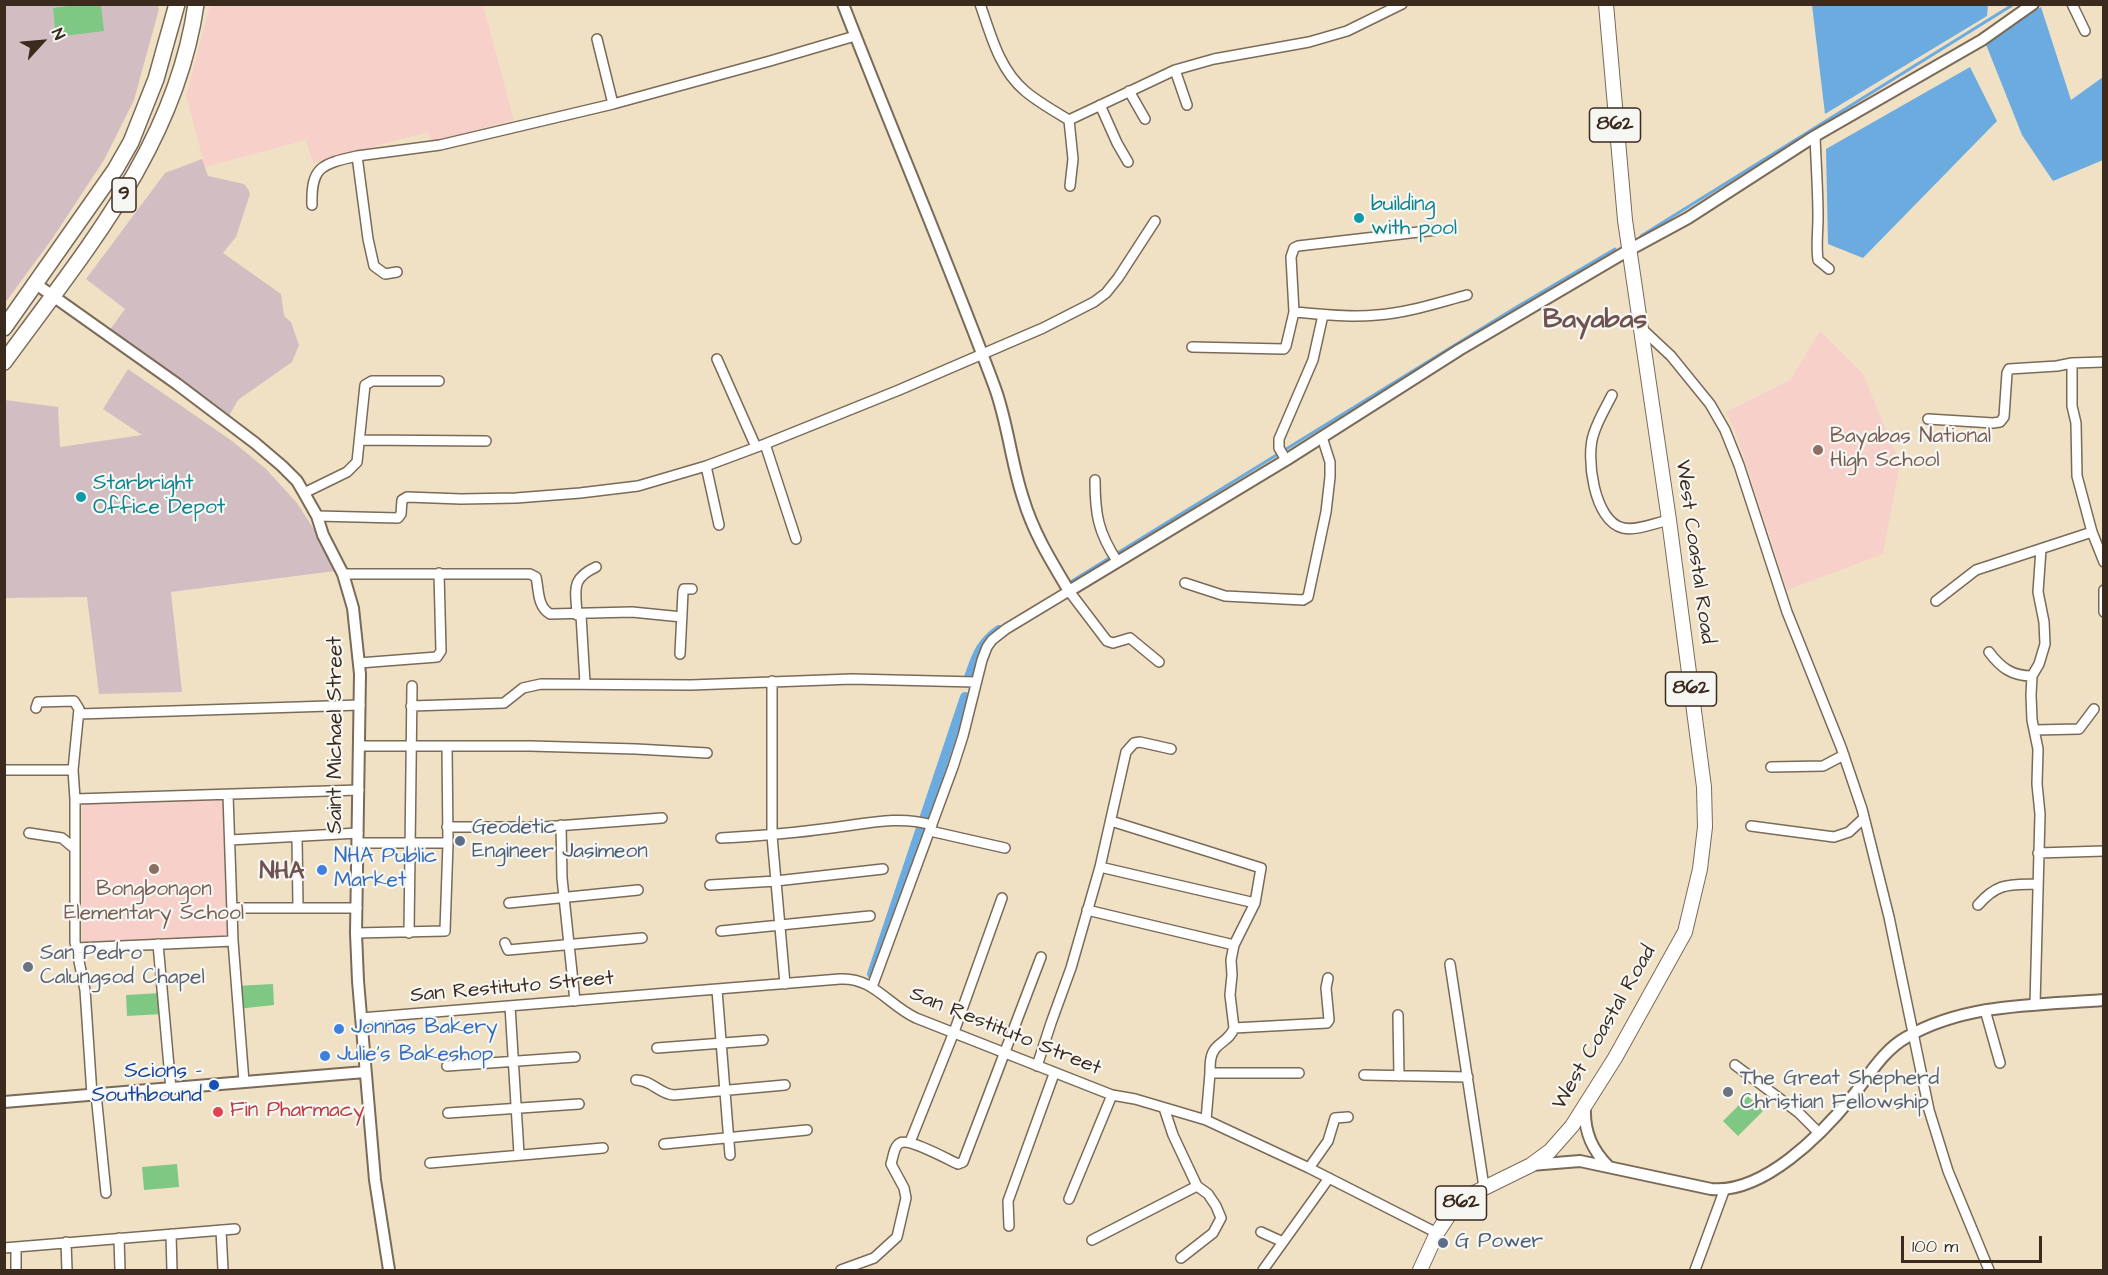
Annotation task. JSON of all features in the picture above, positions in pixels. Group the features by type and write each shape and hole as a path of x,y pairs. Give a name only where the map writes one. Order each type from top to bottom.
{"highway":[{"name":"9","path":"4,328 115,170 131,142 156,79 177,4"},
{"name":"9","path":"4,362 127,189 151,146 176,87 189,41 196,4"}],"main road":[{"name":"West Coastal Road","path":"1531,1165 1559,1143 1585,1108 1684,932 1700,869 1705,827 1704,787 1669,520 1629,250 1615,122 1606,4"},
{"name":"862","path":"1420,1270 1437,1233 1457,1205 1484,1187 1531,1165"}],"street":[{"path":"843,4 919,191 996,391 1022,496 1042,545 1069,591 1107,641 1113,643 1130,638 1159,662"},
{"path":"980,4 996,51 1005,68 1025,91 1069,120"},
{"path":"1069,120 1175,70 1214,59 1309,42 1347,31 1402,4"},
{"path":"872,987 928,825 963,736 982,660 992,640 1069,591 1114,557 1283,455 1322,437 1459,350 1688,218 1815,136 1982,40 2032,4"},
{"path":"2072,4 2085,31"},
{"path":"312,205 312,183 316,173 331,164 357,156 440,145 613,104 855,36"},
{"path":"597,39 613,104"},
{"path":"1175,70 1187,105"},
{"path":"1129,91 1145,119"},
{"path":"1100,105 1128,162"},
{"path":"1069,120 1073,159 1070,186"},
{"path":"1815,136 1818,260 1829,269"},
{"path":"357,156 368,239 374,266 385,274 397,272"},
{"path":"317,516 398,518 401,514 402,500 407,497 472,499 580,493 638,486 706,466 898,390 1043,328 1098,300 1118,278 1155,221"},
{"path":"1192,347 1284,349 1294,312 1291,257 1294,248 1298,246 1436,230"},
{"name":"Saint Michael Street","path":"36,284 160,371 255,443 291,475 317,516 323,535 343,574 353,608 359,663 357,933 361,1018 375,1180 389,1270"},
{"path":"1294,312 1365,316 1389,314 1467,295"},
{"path":"1283,455 1279,440 1313,360 1323,315"},
{"path":"1640,327 1657,341 1692,379 1710,404 1725,430 1739,465 1802,654 1844,755 1864,818 1889,917 1929,1110 1948,1171 1989,1270"},
{"path":"717,359 760,446 796,539"},
{"path":"1928,419 2000,422 2004,417 2009,369 2103,362"},
{"path":"2072,363 2076,469 2092,532 2103,562"},
{"path":"304,493 347,472 358,459 367,382 438,381"},
{"path":"1612,395 1593,434 1591,447 1598,501 1605,517 1614,525 1627,529 1669,520"},
{"path":"1185,583 1225,596 1303,600 1308,597 1326,512 1330,477 1330,462 1322,437"},
{"path":"360,440 486,441"},
{"path":"706,466 719,525"},
{"path":"1095,480 1096,517 1114,557"},
{"path":"1936,601 1976,570 2092,532"},
{"path":"2035,1005 2040,814 2037,784 2038,749 2032,720 2032,676 2039,664 2045,645 2044,622 2038,592 2041,549"},
{"path":"585,683 576,591 578,580 585,572 596,567"},
{"path":"359,663 437,657 441,651 439,573"},
{"path":"343,574 535,575 540,600 545,611 557,615 632,612 682,617"},
{"path":"680,654 682,592 692,589"},
{"path":"2103,590 2103,612"},
{"path":"1989,652 2000,666 2009,672 2032,676"},
{"path":"411,706 493,705 504,703 530,685 585,683 691,685 852,679 976,682"},
{"path":"772,681 772,836 785,984"},
{"path":"409,933 412,687"},
{"path":"36,708 36,704 42,701 74,701 78,705 73,770 76,948 85,990 94,1095 106,1193"},
{"path":"79,714 360,705"},
{"path":"2035,730 2079,729 2094,709"},
{"path":"1037,1066 1071,968 1100,867 1126,752 1130,746 1140,742 1171,749"},
{"path":"359,746 636,749 707,753"},
{"path":"357,933 445,931 448,843 447,746"},
{"path":"1771,767 1823,766 1844,755"},
{"path":"4,770 73,770"},
{"path":"75,799 359,790"},
{"path":"228,795 233,941 244,1082"},
{"path":"447,827 561,825 662,818"},
{"path":"1750,826 1834,837 1849,832 1864,818"},
{"path":"721,838 772,836 879,821 911,820 1005,849"},
{"path":"1111,821 1259,866 1262,869 1255,903 1234,945 1230,995 1234,1028 1231,1036 1215,1049 1211,1058 1206,1120"},
{"path":"561,825 561,860 575,1001"},
{"path":"29,833 62,838 75,849"},
{"path":"230,840 297,837 448,843"},
{"path":"297,837 298,907"},
{"path":"2038,853 2103,851"},
{"path":"1100,867 1255,903"},
{"path":"710,885 776,881 883,869"},
{"path":"1978,905 1998,888 2007,885 2038,884"},
{"path":"509,903 638,890"},
{"path":"910,1142 954,1032 1002,898"},
{"path":"232,908 357,908"},
{"path":"1087,910 1234,945"},
{"path":"721,932 870,916"},
{"path":"505,943 508,950 642,938"},
{"path":"76,948 233,941"},
{"path":"158,944 171,1089"},
{"path":"841,1270 874,1258 897,1238 906,1198 892,1167 896,1146 904,1141 910,1142 958,1164 963,1162 1041,957"},
{"path":"1450,964 1484,1187"},
{"name":"San Restituto Street","path":"361,1018 850,978 865,982 906,1014 1054,1074 1112,1095 1136,1099 1206,1120 1309,1168 1437,1233"},
{"path":"1234,1028 1326,1024 1329,1020 1326,988 1328,978"},
{"path":"717,990 730,1155"},
{"path":"1531,1165 1581,1161 1724,1191 1753,1182 1786,1162 1819,1133 1883,1057 1898,1042 1912,1034 1985,1010 2103,1000"},
{"path":"510,1006 519,1154"},
{"path":"1985,1010 2000,1063"},
{"path":"1398,1015 1399,1076"},
{"path":"657,1048 763,1040"},
{"path":"447,1066 575,1057"},
{"path":"1735,1065 1799,1113 1819,1133"},
{"path":"4,1102 365,1072"},
{"path":"1210,1072 1299,1073"},
{"path":"1009,1226 1008,1202 1054,1074"},
{"path":"1364,1075 1468,1077"},
{"path":"636,1080 649,1082 667,1095 785,1085"},
{"path":"1069,1199 1112,1095"},
{"path":"448,1113 579,1104"},
{"path":"1164,1108 1173,1135 1197,1186 1208,1194 1221,1218 1213,1233 1181,1258"},
{"path":"1585,1108 1586,1127 1591,1142 1599,1156 1610,1167"},
{"path":"1309,1168 1328,1141 1335,1118 1348,1117"},
{"path":"664,1144 807,1130"},
{"path":"430,1162 603,1148"},
{"path":"1263,1270 1329,1178"},
{"path":"1092,1240 1197,1186"},
{"path":"1695,1270 1724,1191"},
{"path":"4,1248 235,1229"},
{"path":"221,1230 222,1270"},
{"path":"1261,1232 1283,1242"},
{"path":"171,1234 171,1270"},
{"path":"119,1238 120,1270"},
{"path":"66,1242 67,1270"},
{"path":"16,1246 16,1270"}],"shaded area":[{"path":"5,5 157,5 159,9 134,100 104,160 52,239 5,303"},
{"path":"210,5 483,5 514,120 431,142 428,132 313,163 306,140 205,167 186,96"},
{"path":"202,159 208,176 244,184 248,189 250,194 236,237 223,253 281,294 284,316 291,322 299,345 292,362 238,400 226,421 106,335 125,309 86,279 165,173"},
{"name":"Bayabas National High School","path":"1820,331 1863,374 1900,464 1883,554 1787,590 1737,436 1726,412 1790,380"},
{"path":"128,369 232,441 266,469 297,503 315,531 335,571 171,592 182,692 99,694 87,597 5,598 5,400 58,407 60,447 142,435 103,409"},
{"name":"Bongbongon Elementary School","path":"223,795 228,935 82,944 82,804"}],"green space":[{"path":"83,4 101,5 104,31 56,37 53,8"},
{"path":"273,984 274,1005 237,1009 236,986"},
{"path":"161,993 162,1014 127,1016 126,995"},
{"path":"1748,1096 1763,1111 1738,1136 1723,1121"},
{"path":"177,1164 179,1187 144,1190 142,1167"}],"water":[{"path":"1988,4 1987,16 1825,114 1812,5"},
{"path":"2041,7 2071,100 2103,77 2103,160 2053,181 2022,135 1985,42"},
{"path":"1970,67 1997,121 1863,258 1828,244 1826,149"}],"waterway":[{"path":"1641,236 2014,4"},
{"path":"1072,581 1515,308 1615,249"},
{"path":"968,680 983,646 999,630"},
{"path":"872,974 965,697"}],"place":[{"name":"building with pool","path":"1359,218"},
{"name":"Bayabas National High School","path":"1818,450"},
{"name":"Starbright Office Depot","path":"81,497"},
{"name":"Geodetic Engineer Jasimeon","path":"460,841"},
{"name":"Bongbongon Elementary School","path":"154,869"},
{"name":"NHA Public Market","path":"322,870"},
{"name":"San Pedro Calungsod Chapel","path":"28,967"},
{"name":"Jonnas Bakery","path":"339,1029"},
{"name":"Julie's Bakeshop","path":"325,1056"},
{"name":"Scions - Southbound","path":"214,1085"},
{"name":"The Great Shepherd Christian Fellowship","path":"1728,1092"},
{"name":"Fin Pharmacy","path":"218,1112"},
{"name":"G Power","path":"1443,1243"}],"district":[{"name":"Bayabas","path":"1595,321"},
{"name":"NHA","path":"282,873"}]}
